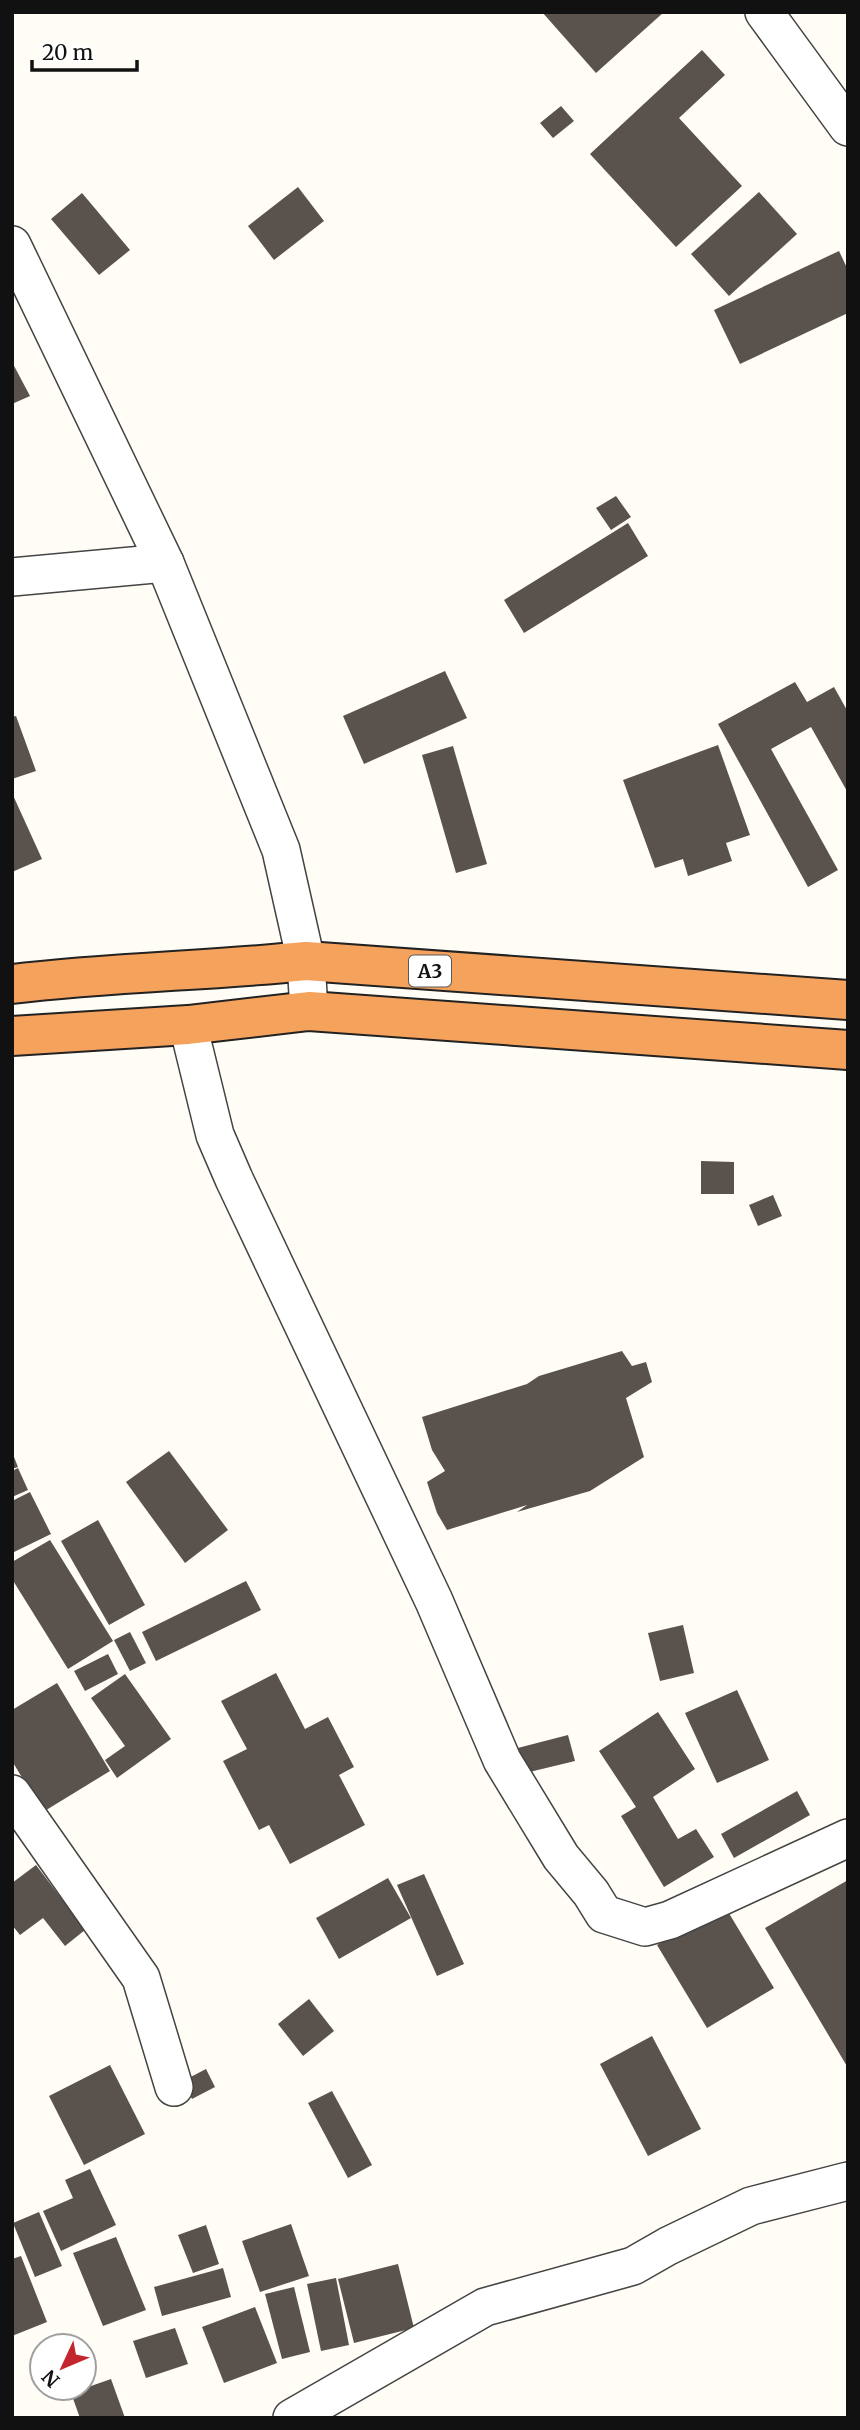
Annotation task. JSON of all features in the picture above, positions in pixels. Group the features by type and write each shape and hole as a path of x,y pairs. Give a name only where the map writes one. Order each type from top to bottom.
{"highway":[{"name":"A3","path":"12,984 84,975 222,970 306,961 848,1000"},
{"path":"12,1036 188,1025 309,1012 848,1050"}],"street":[{"path":"764,12 848,127"},
{"path":"12,244 165,563 281,850 306,961 309,1012"},
{"path":"12,577 165,563"},
{"path":"188,1025 215,1135 434,1601 502,1760 561,1857 591,1893 604,1914 645,1927 670,1920 848,1838"},
{"path":"12,1794 141,1978 174,2087"},
{"path":"292,2418 485,2307 633,2266 751,2206 848,2181"}],"building":[{"path":"542,12 664,12 596,73"},
{"path":"702,50 725,75 679,118 742,186 676,247 590,154"},
{"path":"561,106 574,121 553,138 540,123"},
{"path":"298,187 324,221 274,260 248,226"},
{"path":"759,192 797,234 729,296 691,254"},
{"path":"82,193 130,250 99,275 51,219"},
{"path":"839,251 848,270 848,313 740,364 714,310"},
{"path":"12,362 30,396 12,404"},
{"path":"616,496 631,517 611,530 596,508"},
{"path":"628,523 648,556 524,633 504,600"},
{"path":"445,671 467,718 364,764 343,716"},
{"path":"795,682 807,702 834,687 848,712 848,793 811,727 771,749 838,870 808,887 718,724"},
{"path":"16,716 36,771 12,779 12,717"},
{"path":"718,745 750,835 726,843 732,861 688,876 683,859 655,868 623,780"},
{"path":"453,746 487,864 456,873 422,755"},
{"path":"12,793 42,859 12,872"},
{"path":"701,1161 734,1162 734,1194 701,1194"},
{"path":"773,1195 782,1216 758,1226 749,1205"},
{"path":"622,1351 632,1366 646,1362 652,1382 626,1398 644,1457 590,1491 517,1512 527,1505 447,1530 437,1513 427,1482 445,1471 432,1450 422,1417 527,1384 539,1376"},
{"path":"169,1451 228,1530 185,1563 126,1482"},
{"path":"12,1452 18,1467 12,1469"},
{"path":"18,1468 28,1490 12,1497 12,1471"},
{"path":"30,1492 51,1534 12,1553 12,1501"},
{"path":"98,1520 145,1605 109,1625 61,1541"},
{"path":"50,1540 113,1641 68,1669 12,1579 12,1562"},
{"path":"246,1581 261,1610 156,1661 142,1632"},
{"path":"683,1625 694,1673 660,1681 648,1633"},
{"path":"130,1632 146,1663 130,1671 114,1640"},
{"path":"108,1654 118,1674 85,1691 74,1671"},
{"path":"276,1673 305,1729 328,1717 354,1767 339,1775 365,1825 290,1864 269,1825 259,1830 223,1761 247,1749 221,1701"},
{"path":"125,1674 171,1739 117,1778 105,1760 125,1746 91,1698"},
{"path":"57,1683 110,1771 43,1812 12,1761 12,1710"},
{"path":"737,1690 769,1760 717,1783 685,1713"},
{"path":"658,1712 695,1769 653,1797 678,1839 696,1829 714,1857 664,1887 621,1816 636,1807 599,1751"},
{"path":"568,1735 575,1761 517,1775 510,1750"},
{"path":"797,1791 810,1815 734,1858 721,1834"},
{"path":"36,1865 85,1930 65,1946 43,1918 20,1935 12,1925 12,1883"},
{"path":"424,1874 464,1964 437,1976 397,1885"},
{"path":"388,1878 411,1918 339,1959 316,1918"},
{"path":"848,1880 848,2068 765,1928"},
{"path":"724,1905 774,1988 707,2028 657,1945"},
{"path":"309,1999 334,2031 303,2056 278,2024"},
{"path":"652,2036 701,2129 648,2156 600,2064"},
{"path":"110,2065 145,2134 84,2165 49,2096"},
{"path":"206,2069 215,2087 192,2099 183,2081"},
{"path":"332,2091 372,2165 348,2178 308,2103"},
{"path":"90,2169 116,2225 61,2251 43,2211 73,2198 65,2180"},
{"path":"39,2212 62,2266 35,2277 13,2223"},
{"path":"291,2224 309,2276 260,2292 242,2241"},
{"path":"206,2225 219,2264 193,2273 178,2235"},
{"path":"116,2237 146,2310 103,2326 73,2253"},
{"path":"21,2256 47,2322 12,2336 12,2259"},
{"path":"398,2264 414,2328 354,2343 338,2279"},
{"path":"223,2268 231,2297 162,2316 154,2287"},
{"path":"336,2278 349,2345 321,2351 307,2284"},
{"path":"294,2287 310,2352 282,2359 265,2294"},
{"path":"255,2307 277,2363 224,2383 202,2327"},
{"path":"175,2328 188,2364 146,2378 133,2341"},
{"path":"111,2379 125,2418 80,2418 74,2402 98,2402 98,2384"}]}
